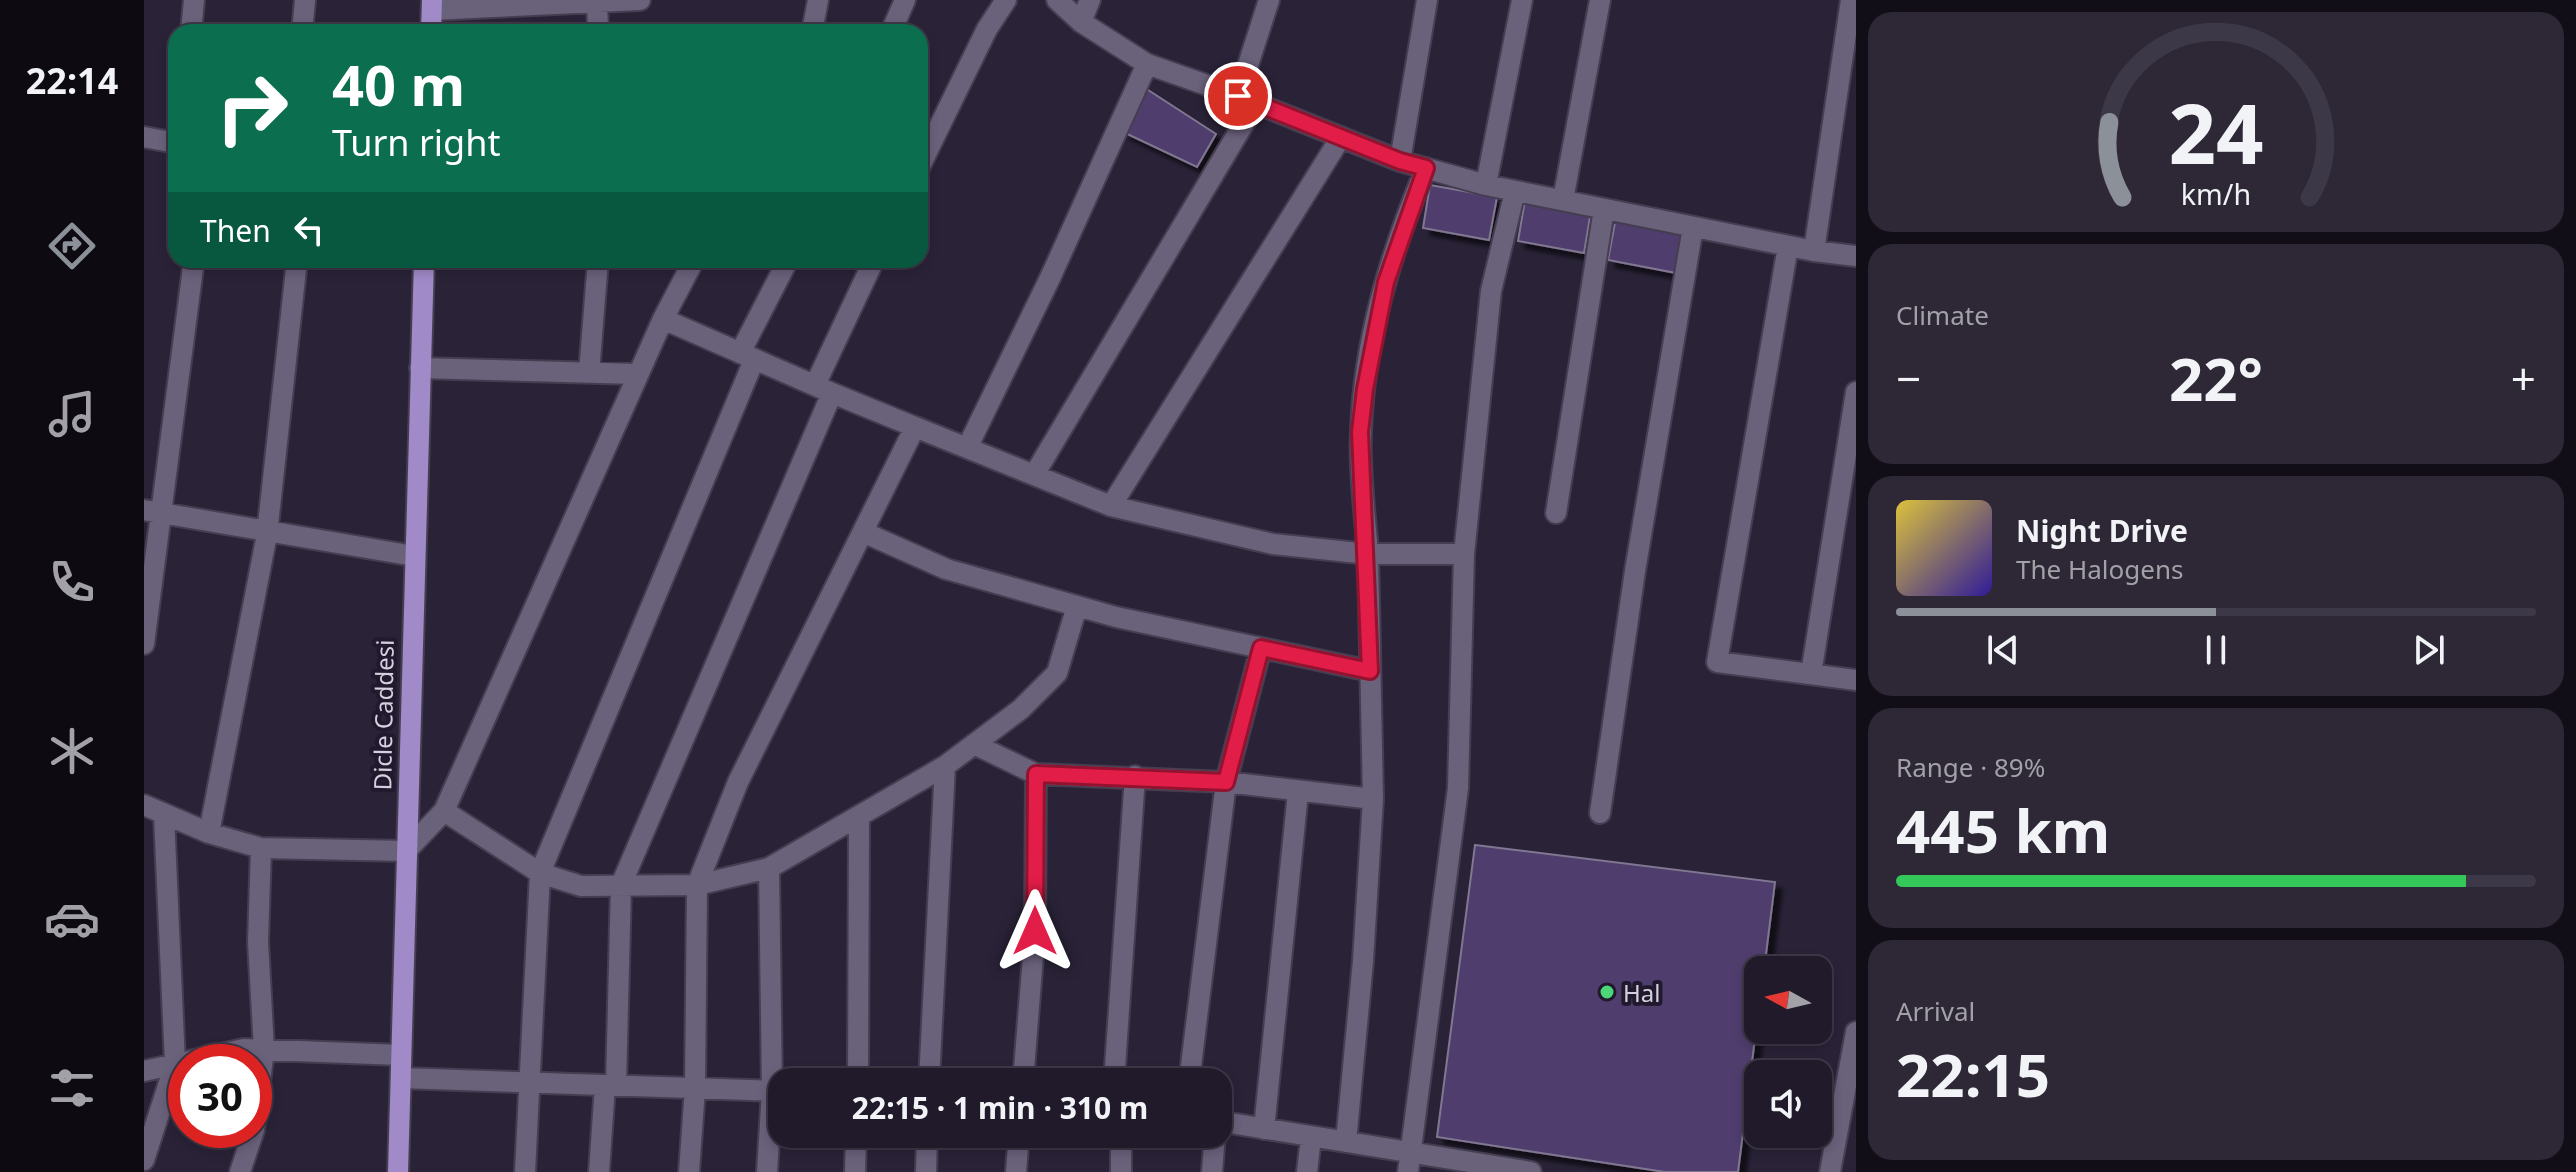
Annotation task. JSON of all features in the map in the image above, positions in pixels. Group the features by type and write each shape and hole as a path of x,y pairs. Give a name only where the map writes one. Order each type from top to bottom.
{"main road":[{"name":"Dicle Caddesi","path":"398,1172 424,268"}],"street":[{"path":"192,24 194,0"},
{"path":"303,24 305,0"},
{"path":"432,5 640,0"},
{"path":"814,24 818,0"},
{"path":"894,24 905,0"},
{"path":"928,150 987,29 1006,0"},
{"path":"1057,0 1081,22 1147,64 1400,161 1486,185 1814,251 1856,256"},
{"path":"1081,22 1090,0"},
{"path":"1034,475 1247,100 1269,0"},
{"path":"1400,161 1427,0"},
{"path":"1486,185 1522,0"},
{"path":"1563,200 1600,0"},
{"path":"1814,251 1851,0"},
{"path":"597,1 598,24"},
{"path":"967,448 1050,278 1147,64"},
{"path":"144,137 168,142"},
{"path":"1111,506 1341,137"},
{"path":"1346,1142 1363,961 1373,799 1368,554 1360,432 1371,347 1392,259 1426,168"},
{"path":"1410,1162 1458,788 1464,554 1491,291 1515,191"},
{"path":"1556,513 1604,209"},
{"path":"1600,813 1635,571 1693,227"},
{"path":"1788,246 1717,662 1856,680"},
{"path":"144,644 153,512 193,268"},
{"path":"209,833 267,534 296,268"},
{"path":"589,373 597,268"},
{"path":"144,805 209,833 261,848 406,851 444,811 638,374 690,268"},
{"path":"525,1172 540,873 785,268"},
{"path":"599,1172 611,1085 621,885 871,268"},
{"path":"663,319 823,389 1111,506 1273,544 1368,554 1464,554"},
{"path":"420,368 638,374"},
{"path":"1811,674 1856,392"},
{"path":"689,1172 695,1088 697,885 738,782 915,427"},
{"path":"153,512 267,534 414,556"},
{"path":"863,532 946,569 1077,606 1370,671"},
{"path":"444,811 540,873 581,886 697,885 769,868 945,766 1021,709 1057,673 1077,606"},
{"path":"1191,1068 1226,782 1261,648"},
{"path":"974,744 1036,774 1226,782 1373,799"},
{"path":"930,1068 945,766"},
{"path":"1024,1068 1035,931 1036,774"},
{"path":"1115,1068 1135,776"},
{"path":"1264,1129 1298,792"},
{"path":"164,815 174,1044"},
{"path":"858,1068 859,816"},
{"path":"261,848 258,942 264,1044"},
{"path":"769,868 776,1068"},
{"path":"1830,1172 1856,1032"},
{"path":"272,1050 401,1055"},
{"path":"144,1071 168,1066"},
{"path":"401,1078 768,1091"},
{"path":"144,1160 168,1086"},
{"path":"1232,1123 1346,1142 1410,1162 1531,1172"},
{"path":"1307,1172 1311,1137"},
{"path":"240,1172 248,1148"},
{"path":"767,1172 770,1148"},
{"path":"855,1172 856,1148"},
{"path":"926,1172 927,1148"},
{"path":"1016,1172 1018,1148"},
{"path":"1121,1148 1121,1172"},
{"path":"1212,1172 1214,1148"}],"building":[{"path":"1145,88 1216,134 1197,167 1123,132"},
{"path":"1430,185 1497,197 1489,240 1423,228"},
{"path":"1525,200 1591,211 1584,253 1518,241"},
{"path":"1616,217 1684,230 1676,273 1608,260"},
{"name":"Hal","path":"1475,845 1775,882 1766,956 1744,956 1744,1044 1754,1044 1752,1060 1744,1060 1744,1125 1738,1172 1665,1172 1437,1137"}],"place":[{"name":"Hal","path":"1607,992"}],"route":[{"path":"1035,931 1036,774 1226,782 1261,648 1370,671 1368,554 1360,432 1379,305 1407,213 1426,168 1400,161 1238,96"}]}
